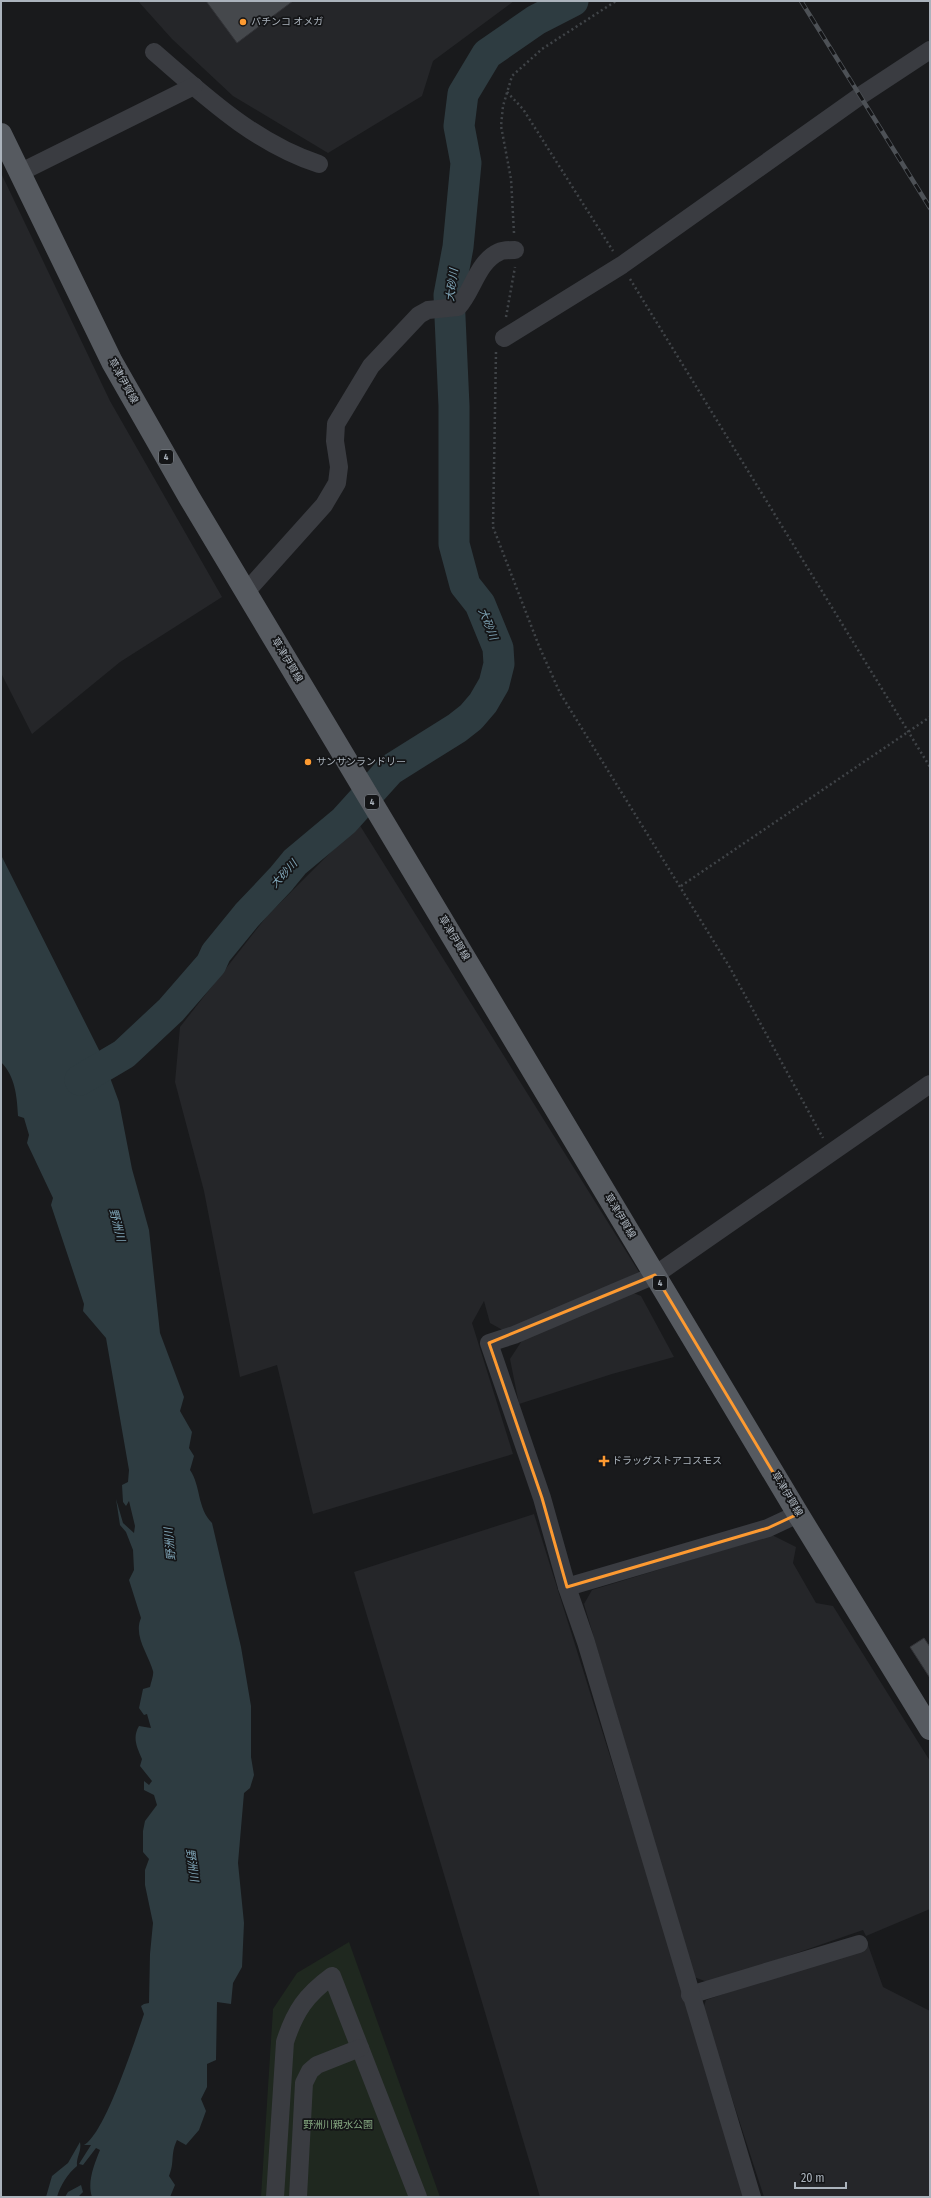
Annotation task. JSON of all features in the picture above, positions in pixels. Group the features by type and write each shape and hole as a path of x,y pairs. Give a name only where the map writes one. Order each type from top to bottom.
{"main road":[{"name":"草津伊賀線","path":"1,134 112,362 189,497 351,769 393,835 798,1514 930,1729"}],"street":[{"path":"504,338 622,265 860,96 930,50"},
{"path":"154,52 194,86 262,138 318,164"},
{"path":"20,173 194,86"},
{"path":"246,592 324,504 337,483 339,467 335,441 336,424 371,366 419,315 428,310 452,308 466,299 482,268 490,259 500,251 515,250"},
{"path":"752,2197 690,1995 586,1642 567,1588 542,1498 489,1343 521,1332 655,1274 930,1084"},
{"path":"567,1588 768,1528 798,1514"},
{"path":"690,1995 859,1944"},
{"path":"275,2197 285,2042 293,2019 306,1998 332,1976 418,2197"},
{"path":"298,2197 304,2083 310,2071 317,2065 360,2048"}],"path":[{"path":"616,1 542,49 512,76 503,106 501,126 511,179 515,250 517,258 508,301 504,338 496,353 493,527 539,646 560,693 730,966 831,1152"},
{"path":"507,92 523,109 622,265 930,767"},
{"path":"681,886 930,718"}],"highlighted area":[{"path":"655,1275 798,1514 768,1528 567,1587 542,1498 489,1343"}],"shaded area":[{"path":"138,1 514,1 433,61 422,96 328,153 233,96 172,39"},
{"path":"1,173 110,401 222,597 120,662 32,734 1,673"},
{"path":"359,824 639,1272 508,1333 490,1323 484,1301 472,1323 513,1454 313,1514 277,1365 240,1377 204,1191 175,1082 180,1027 267,916"},
{"path":"631,1292 641,1296 674,1357 612,1374 519,1404 510,1359 523,1339"},
{"path":"534,1514 653,1893 746,2197 540,2197 354,1572"},
{"path":"772,1535 796,1547 793,1563 816,1603 833,1606 930,1761 930,1909 866,1936 863,1930 710,1983 694,1977 584,1604 592,1590"},
{"path":"868,1945 883,1987 930,2011 930,2197 764,2197 703,2009 706,2000"}],"green space":[{"name":"野洲川親水公園","path":"349,1942 440,2197 261,2197 273,2009 297,1973"}],"water":[{"name":"野洲川","path":"1,855 102,1056 119,1102 132,1169 149,1230 160,1333 184,1397 180,1411 192,1432 189,1448 194,1456 190,1470 196,1483 201,1504 207,1517 212,1523 241,1647 251,1706 251,1757 254,1775 250,1788 244,1793 238,1863 244,1923 242,1967 233,1983 231,2004 217,2002 216,2060 207,2064 207,2087 201,2099 206,2111 199,2130 186,2145 177,2140 169,2176 175,2185 170,2197 92,2197 90,2185 91,2179 100,2150 96,2148 83,2165 79,2164 91,2145 84,2145 101,2124 127,2064 144,2014 141,2006 149,2003 150,1954 153,1923 145,1885 145,1870 149,1859 143,1852 143,1831 145,1821 157,1805 154,1795 144,1790 144,1781 149,1785 152,1781 140,1766 142,1759 137,1746 136,1735 139,1726 151,1728 147,1714 144,1715 139,1708 143,1689 150,1687 153,1673 140,1638 139,1625 141,1618 129,1580 134,1570 133,1550 126,1532 120,1525 116,1499 123,1523 134,1533 135,1526 129,1501 126,1506 123,1502 122,1485 128,1482 129,1470 106,1338 83,1311 84,1304 51,1205 53,1198 27,1143 29,1135 24,1118 18,1116 16,1094 12,1080 1,1062"},
{"path":"80,2142 77,2166 70,2172 60,2188 57,2197 46,2197 52,2176 68,2163"},
{"path":"81,2185 83,2192 78,2197 65,2197 68,2192"}],"building":[{"name":"パチンコ オメガ","path":"206,1 293,1 237,43"},
{"path":"924,1638 930,1647 930,1678 910,1647"}],"waterway":[{"name":"大砂川","path":"80,1080 124,1054 171,1010 211,964 216,953 247,915 295,862 344,821 390,770 457,728 471,717 483,703 494,684 499,664 498,648 480,604 465,585 454,544 454,406 449,295 458,247 466,163 459,126 463,94 487,54 536,20 573,1"}],"railway":[{"path":"801,1 930,208"}],"place":[{"name":"パチンコ オメガ","path":"243,22"},
{"name":"サンサンランドリー","path":"308,762"},
{"name":"ドラッグストアコスモス","path":"604,1461"}]}
